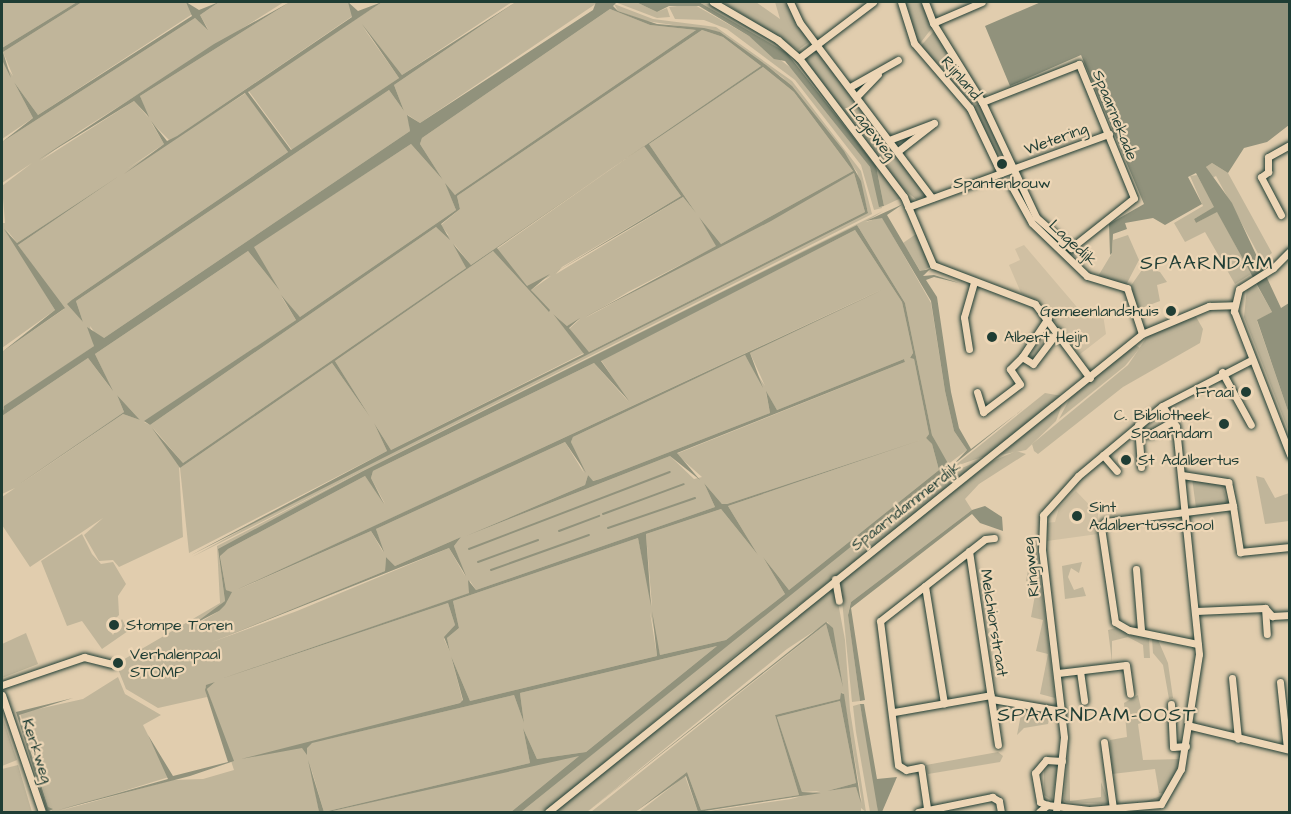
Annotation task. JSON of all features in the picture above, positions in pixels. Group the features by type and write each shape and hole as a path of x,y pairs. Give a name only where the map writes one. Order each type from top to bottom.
{"street":[{"name":"Lageweg","path":"712,2 778,40 799,58 908,207 933,265 974,283 1023,297 1048,318 1090,378"},
{"name":"Lageweg","path":"720,2 727,9"},
{"path":"790,2 817,44 932,198"},
{"path":"799,58 873,2"},
{"name":"Rijnland","path":"901,2 914,43 970,108 1001,173"},
{"name":"Rijnland","path":"925,2 933,23 982,102 1012,169"},
{"path":"933,23 982,2"},
{"path":"850,87 898,60"},
{"name":"Spaarnekade","path":"982,102 1079,64 1134,198 1071,248"},
{"path":"857,96 880,72"},
{"path":"889,140 934,123 898,151"},
{"name":"Wetering","path":"1012,169 1108,134"},
{"path":"1281,215 1261,177 1268,172 1268,157 1290,145"},
{"path":"908,207 1012,169"},
{"name":"Lagedijk","path":"1012,169 1030,210 1071,248"},
{"name":"Lagedijk","path":"1011,185 1032,223 1087,276 1127,288 1142,334"},
{"path":"1290,251 1267,272 1239,289 1234,305 1251,360 1290,455"},
{"path":"969,349 964,317 974,283"},
{"name":"Spaarndammerdijk","path":"548,813 835,579 1090,378 1142,334 1209,306 1234,305"},
{"path":"977,392 983,412 1020,384 1010,369 1022,357 1048,318"},
{"path":"1022,357 1033,364 1058,331"},
{"name":"Ringweg","path":"1056,809 1062,761 1062,711 1041,525 1056,498 1103,454 1138,429 1162,406 1222,372 1251,360"},
{"path":"1222,372 1251,425"},
{"path":"1062,761 1046,760 1035,773 1040,802 1056,809 1162,808 1174,788 1186,746 1199,676 1196,611 1182,476 1173,421 1162,406"},
{"path":"1141,467 1138,429 1150,434 1173,421"},
{"path":"1103,454 1117,471"},
{"path":"1182,476 1228,482 1240,552 1290,547"},
{"path":"1198,644 1119,627 1112,616 1101,523 1233,506"},
{"path":"927,808 921,767 906,770 898,765 894,712 879,621 969,552 994,538"},
{"name":"Melchiorstraat","path":"969,552 998,745"},
{"path":"1136,569 1141,630"},
{"path":"835,579 839,601"},
{"path":"925,586 944,703"},
{"path":"1196,611 1265,608"},
{"path":"1265,608 1272,616 1290,615"},
{"path":"1265,608 1267,634"},
{"name":"Kerkweg","path":"42,813 3,697 5,684 84,657 112,664"},
{"path":"1058,674 1126,665 1130,694"},
{"path":"1080,671 1084,701"},
{"path":"1232,678 1238,739"},
{"path":"1191,726 1288,750 1280,682"},
{"path":"894,712 991,697 1062,711"},
{"path":"1171,704 1174,756"},
{"path":"1104,742 1113,809"},
{"path":"1173,747 1186,746"},
{"path":"918,813 927,808 992,797 999,801 1001,813"},
{"path":"1039,813 1047,805"}],"shaded area":[{"path":"2,2 77,2 2,48"},
{"path":"77,2 82,2 3,52 11,78 2,60 2,48"},
{"path":"82,2 186,2 194,13 38,115 14,82 33,118 2,139 2,60 13,76 3,52"},
{"path":"186,2 199,10 219,2 200,15 208,30 195,18 2,142 33,118 14,82 38,115 192,16"},
{"path":"219,2 284,2 80,131 40,161 134,101 148,117 140,96 290,2 348,2 354,15 170,141 151,122 164,144 127,169 246,93 288,152 73,299 70,305 83,322 76,301 389,90 404,111 394,85 516,2 597,3 420,123 408,115 410,131 104,338 100,340 90,326 94,346 2,409 2,352 64,309 18,245 119,176 17,243 6,229 55,310 2,348 2,223 5,223 2,186 32,163 2,183 2,142 195,18 208,29 200,15"},
{"path":"290,2 140,96 149,117 134,101 38,160 214,44"},
{"path":"348,2 358,11 382,2 248,92 291,150 399,78 362,24 402,75 516,2 394,85 404,111 389,90 76,301 83,322 67,304 73,299 288,152 245,93 124,174 164,144 151,121 167,141 177,136 352,17"},
{"path":"382,2 512,2 402,75 363,27 399,78 292,150 248,90"},
{"path":"596,2 617,2 613,6 618,11 657,24 704,28 720,32 766,65 792,86 844,151 861,181 868,213 191,555 387,451 374,423 391,450 584,354 553,314 567,326 580,318 569,328 589,352 865,212 854,173 771,221 585,317 716,246 699,217 721,244 853,171 794,92 763,67 649,144 696,213 683,197 554,273 681,196 644,146 761,66 723,37 702,30 457,196 460,209 441,224 450,240 436,227 150,425 144,421 296,320 281,295 300,317 456,210 445,183 455,195 696,30 650,25 610,9 422,138 420,144 443,180 411,144 254,247 280,291 248,251 95,354 113,391 88,358 2,416 4,406 94,346 87,327 104,338 410,131 407,115 420,123 593,10"},
{"path":"615,2 636,2 657,12 667,8 670,17 657,18"},
{"path":"636,2 699,2 787,53 876,166 884,206 879,207 870,167 785,61 774,59 749,36 699,6 669,6 657,12"},
{"path":"699,2 714,5 773,39 798,61 901,198 884,206 876,166 791,57"},
{"path":"723,2 756,2 780,19 775,2 787,2 809,42 798,50"},
{"path":"903,2 921,2 932,28 918,46"},
{"path":"1041,2 1289,2 1289,125 1267,142 1244,148 1228,173 1212,163 1206,167 1232,203 1281,308 1289,303 1289,414 1257,320 1272,312 1217,212 1196,223 1194,219 1214,207 1196,173 1188,177 1202,204 1165,225 1153,218 1125,223 1127,229 1113,234 1110,255 1109,224 1144,204 1081,55 1010,86 985,26"},
{"path":"614,4 653,19 716,27 792,81 861,171 872,214 192,557 297,499 868,212 857,172 783,78 720,32 646,21 618,11"},
{"path":"693,4 749,36 799,74 870,167 882,208 874,210 861,165 795,80 727,29 704,20 675,19 669,7"},
{"path":"610,9 650,25 696,30 455,195 447,187 456,210 300,317 281,296 296,320 144,422 150,425 436,227 449,236 441,225 460,209 457,196 702,30 723,37 761,66 471,265 454,244 466,268 183,463 153,428 179,466 183,537 119,567 113,560 99,561 84,535 103,518 30,567 2,525 2,497 15,488 2,494 2,416 88,358 112,390 95,354 248,251 280,291 253,247 411,144 443,180 420,144 422,138","holes":["117,395 140,420 123,414 19,485 124,412"]},
{"path":"934,31 956,66 942,72 919,48"},
{"path":"814,49 928,194 917,200 901,187 807,64 806,56"},
{"path":"763,67 794,92 853,171 721,244 699,217 717,246 628,292 585,318 854,173 865,212 589,352 569,329 580,319 567,326 553,314 584,353 391,450 374,423 387,451 189,553 180,468 332,363 370,417 335,361 493,251 548,311 531,290 551,276 527,287 497,249 644,146 681,196 562,267 556,274 683,197 696,213 649,144"},
{"path":"957,68 977,100 971,105 943,74"},
{"path":"979,103 1004,158 998,161 973,107"},
{"path":"1212,163 1228,173 1272,253 1262,261 1216,176 1212,178 1206,167"},
{"path":"607,172 497,248 527,286 550,274 531,290 550,310 549,312 493,251 335,361 370,417 332,363 180,468 152,428 183,463 466,268 453,244 471,265"},
{"path":"1197,175 1215,207 1194,219 1196,223 1217,211 1251,274 1235,284 1205,232 1185,242 1174,223 1203,206 1190,176"},
{"path":"119,176 18,245 65,308 2,352 55,310 4,229 17,243"},
{"path":"903,204 887,215 920,271 930,269 923,276 934,275 959,283 934,277 926,280 937,297 951,392 959,428 971,449 1024,408 953,465 967,450 954,431 945,391 931,301 882,218 866,221"},
{"path":"883,211 866,222 882,217 931,303 954,431 967,450 947,465 932,435 905,303 857,225 497,407 363,471 218,550 225,601 197,624 219,611 231,592 226,590 220,555 228,549 365,476 385,504 371,478 373,471 594,363 628,401 601,360 855,230 902,302 913,353 910,358 914,359 929,434 926,438 932,444 939,470 789,590 763,557 785,594 726,640 660,655 650,612 657,656 470,701 451,656 463,702 324,740 514,695 524,723 520,693 717,646 586,752 537,759 523,728 530,763 324,812 311,768 319,812 53,812 48,807 20,713 83,699 118,677 125,694 161,715 143,725 169,777 59,811 172,780 203,779 234,770 207,689 215,682 205,687 207,697 158,708 126,689 116,664 220,603 217,546 376,464","holes":["883,289 750,353 765,386 745,355 573,437 571,442 584,473 565,442 376,529 383,552 371,531 237,590","904,359 905,362 676,454 702,477 694,479 670,456 466,536 585,485 588,475 592,481 600,479 770,413 766,392 777,410","921,440 728,506 758,555 721,509 646,534 652,606 638,538 453,601 459,628 447,638 450,652 444,639 455,625 448,603 221,679 470,593 470,581 476,590 715,507 704,483 722,504","461,537 454,546 465,576 449,548 297,611 212,642 385,571 386,557 395,566"]},
{"path":"857,225 905,303 932,435 950,467 521,812 511,812 579,756 324,812 530,763 523,728 537,759 586,752 717,646 520,693 524,723 514,695 312,743 307,748 307,755 302,748 241,759 460,703 463,700 451,656 470,701 657,656 652,611 660,655 726,640 785,594 763,557 789,590 939,470 932,444 926,438 929,434 914,359 910,358 913,353 902,302 855,230 601,361 629,401 594,363 373,471 371,478 384,504 365,476 228,549 220,556 226,590 232,592 219,611 194,624 225,601 218,549 363,471"},
{"path":"916,234 930,267 921,272 903,243"},
{"path":"1128,235 1139,260 1126,285 1097,278 1112,253 1113,240"},
{"path":"1024,245 1082,313 1102,308 1106,334 1079,355 1045,307 1021,293 1009,265 1020,260 1015,249"},
{"path":"1144,267 1160,272 1167,282 1157,285 1160,301 1139,309 1130,287"},
{"path":"1255,282 1272,312 1257,321 1289,414 1289,432 1244,317 1247,287"},
{"path":"884,289 750,353 763,388 745,355 573,437 571,442 586,473 565,442 376,529 384,552 371,531 236,590"},
{"path":"1195,315 1203,329 1200,343 1123,387 1038,454 1034,451 1032,444 1128,365 1149,334"},
{"path":"1134,344 1140,348 1125,366 1059,419 1070,398"},
{"path":"904,359 905,362 677,453 700,480 670,456 466,536 585,485 588,475 593,481 600,479 770,413 766,391 777,410"},
{"path":"1045,393 1062,396 994,453 953,467"},
{"path":"117,395 140,420 123,414 18,485 124,412"},
{"path":"1063,402 1056,421 1026,450 1000,455"},
{"path":"921,440 728,506 758,555 721,509 646,534 651,606 638,538 453,601 459,628 447,638 450,652 444,637 455,625 448,603 221,679 469,593 468,580 476,590 715,507 704,483 722,504 727,504"},
{"path":"1016,451 1026,454 979,484 965,499 972,510 851,602 848,614 860,701 852,702 840,580 991,462"},
{"path":"987,458 745,647 544,812 521,812 950,467 954,471"},
{"path":"1256,476 1264,478 1275,498 1289,493 1289,521 1265,524"},
{"path":"1192,478 1227,485 1223,488 1228,504 1196,508"},
{"name":"Sint Adalbertusschool","path":"1076,491 1098,514 1098,534 1047,541 1046,523 1055,522 1059,508"},
{"path":"985,506 1002,517 1003,531 980,523 972,514 851,608 865,700 860,701 848,615 851,602 972,510"},
{"path":"82,534 92,554 101,564 113,562 126,584 118,596 119,615 107,627 113,635 122,619 128,631 102,649 82,621 67,626 41,561"},
{"path":"461,537 454,546 466,576 449,548 212,642 385,571 386,557 395,566"},
{"path":"1036,548 1055,698 1040,694 1048,654 1036,651 1043,620 1031,617 1037,584 1026,581 1032,549"},
{"path":"1082,562 1079,573 1071,568 1068,577 1074,590 1083,587 1086,596 1065,599 1062,566"},
{"path":"830,588 837,597 845,640 850,710 866,812 861,808 861,812 702,812 791,799 820,791 802,792 777,717 840,701 856,783 827,791 856,787 862,802 843,692 840,699 775,715 799,795 701,810 687,772 635,812 591,812 826,624 843,686 828,622 787,649 587,812 552,812"},
{"path":"826,622 833,628 843,687 826,624 587,812"},
{"path":"1116,628 1149,638 1150,658 1144,658 1143,645 1128,637 1112,641 1112,662 1108,630"},
{"path":"26,633 38,664 2,678 2,644"},
{"path":"1152,639 1158,640 1168,663 1173,698 1169,699 1163,665 1153,653"},
{"path":"215,682 207,689 234,761 190,776 58,810 168,779 148,735 173,776 228,762 205,690 206,685"},
{"path":"841,693 844,694 861,803 856,787 827,791 856,783 840,701 777,717 802,792 821,793 698,812 686,776 635,812 687,772 701,810 799,795 775,715 840,699"},
{"path":"1138,695 1144,722 1138,724 1143,760 1181,759 1166,794 1159,793 1155,769 1112,774 1110,740 1127,737 1124,703"},
{"path":"73,698 19,715 48,807 53,809 47,812 16,712"},
{"path":"860,704 878,812 870,812 856,732 853,706"},
{"path":"860,704 864,704 877,779 897,777 882,812 878,812"},
{"path":"1022,709 1050,714 1048,724 1024,728 1017,735"},
{"path":"2,716 17,760 2,766"},
{"path":"1069,739 1070,801 1101,797 1101,782 1109,804 1066,802 1064,800"},
{"path":"998,752 1003,756 1000,762 928,774 926,765"},
{"path":"569,756 579,756 511,812 328,812"},
{"path":"308,760 324,812 319,812"},
{"path":"1051,762 1058,765 1052,800 1044,795 1044,765"},
{"path":"18,765 32,812 2,812 2,769"},
{"path":"685,776 698,812 639,812"},
{"path":"1166,794 1159,801 1134,805"}],"waterway":[{"path":"469,549 670,472"},
{"path":"603,514 684,484"},
{"path":"608,528 695,498"},
{"path":"559,531 599,516"},
{"path":"491,570 589,535"},
{"path":"478,562 538,540"}],"place":[{"name":"Spantenbouw","path":"1002,164"},
{"name":"Gemeenlandshuis","path":"1171,311"},
{"name":"Albert Heijn","path":"992,337"},
{"name":"Fraai","path":"1246,392"},
{"name":"C. Bibliotheek Spaarndam","path":"1224,424"},
{"name":"St Adalbertus","path":"1126,460"},
{"name":"Sint Adalbertusschool","path":"1077,516"},
{"name":"Stompe Toren","path":"114,625"},
{"name":"Verhalenpaal STOMP","path":"118,663"}],"district":[{"name":"SPAARNDAM","path":"1207,263"},
{"name":"SPAARNDAM-OOST","path":"1097,715"}]}
